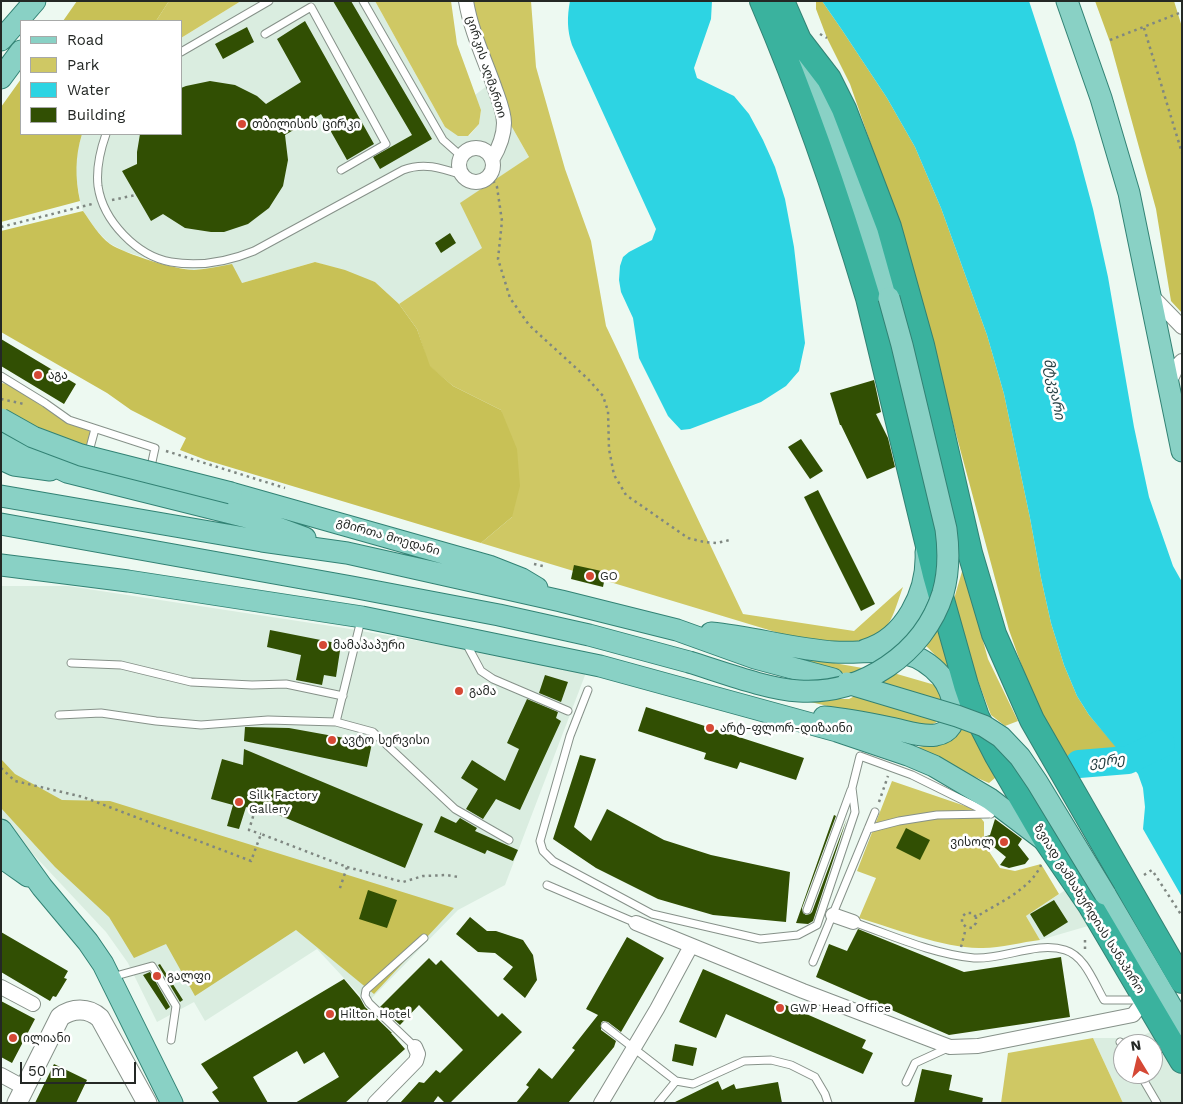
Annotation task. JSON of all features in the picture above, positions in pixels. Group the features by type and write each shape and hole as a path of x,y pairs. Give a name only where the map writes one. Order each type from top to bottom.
{"highway":[{"name":"ზვიად გამსახურდიას სანაპირო","path":"762,1 798,93 860,274 925,534 961,668 977,716 997,756 1014,783 1044,850 1090,905 1182,1061"},
{"path":"782,1 799,40 829,79 844,109 889,227 920,336 983,601 1001,652 1032,720 1182,981"}],"main road":[{"path":"2,40 35,1"},
{"path":"36,20 46,1"},
{"path":"1067,1 1117,147 1131,202 1182,451"},
{"path":"1,524 352,587 564,629 787,690 812,691 832,689 856,683 883,670 915,641 933,616 943,594 949,550 946,529 889,298 852,186 799,40"},
{"path":"1,78 20,53"},
{"name":"გმირთა მოედანი","path":"1,419 33,437 81,454 231,493 489,566 522,579 561,601"},
{"name":"გმირთა მოედანი","path":"1,440 74,475 251,518 347,553"},
{"path":"1,459 14,465 32,469 74,475"},
{"name":"გმირთა მოედანი","path":"1,496 262,541 347,553 561,601"},
{"path":"858,653 876,647 888,640 915,608 924,582 925,534"},
{"path":"1,565 128,581 362,617 457,629 564,629"},
{"path":"352,587 457,629 536,652 600,666 781,714 908,755 934,766 961,782 1044,850"},
{"path":"561,601 676,630 734,635 834,652 896,652 907,654 932,667 945,682 953,697 954,714 952,725 943,732 927,735 841,718 781,714"},
{"name":"ზვიად გამსახურდიას სანაპირო","path":"676,630 755,658 834,679 957,716 984,726 1001,737 1020,757 1037,782 1182,1025"},
{"path":"1,830 42,887 88,942 111,978 172,1103"},
{"path":"1,857 42,887"}],"street":[{"name":"ცირკის აღმართი","path":"466,1 472,28 500,103 504,122 501,142 492,160"},
{"path":"480,148 490,154 492,160 493,165 490,175 481,182 476,183 470,182 462,175 458,166 461,156 469,149 480,148"},
{"path":"1149,293 1182,327"},
{"path":"1168,386 1177,366 1182,361"},
{"path":"833,915 852,922"},
{"path":"636,923 950,1047 978,1046 1061,1029 1102,1023 1133,1015 1145,1000"},
{"path":"601,1103 635,1047 691,946"},
{"path":"1,987 33,1004"},
{"path":"1,1075 21,1095 60,1017 67,1012 84,1010 92,1012 100,1018 147,1103"},
{"path":"375,1103 416,1061 418,1054 415,1048"}],"lane":[{"path":"182,51 269,1"},
{"path":"363,1 443,140 461,156"},
{"path":"265,34 311,7 386,144 341,170"},
{"path":"106,135 98,167 98,187 103,202 122,233 152,256 170,262 212,264 234,259 254,251 413,166 441,168 462,175"},
{"path":"1,376 46,403 69,420 155,448 146,491"},
{"path":"74,475 95,429"},
{"path":"336,722 362,617"},
{"path":"457,629 481,671 493,679 568,711"},
{"path":"71,663 121,665 191,682 286,684 343,696"},
{"path":"588,690 570,736 540,841 543,852 553,861 652,914 760,939 798,935 817,925 855,812 852,788"},
{"path":"60,715 101,713 201,725 268,720 336,722 373,732 455,809 509,840"},
{"path":"807,910 852,788 860,756 912,775 997,811"},
{"path":"868,829 899,821 937,815 997,811"},
{"path":"813,962 875,812"},
{"path":"547,885 636,923"},
{"path":"852,922 928,947 976,958 1042,948 1066,950 1083,963 1104,1000 1145,1000"},
{"path":"415,1048 370,1003 366,996 366,990 424,938"},
{"path":"111,978 152,966 176,1006 171,1040"},
{"path":"606,1026 676,1081 693,1084 744,1061 771,1060 791,1065 815,1077 828,1103"},
{"path":"906,1082 916,1063 950,1047"},
{"path":"658,1103 676,1081"},
{"path":"1146,1084 1157,1103"}],"path":[{"path":"1110,40 1182,12"},
{"path":"1144,28 1182,153"},
{"path":"490,175 497,187 502,221 498,259 510,298 529,325 588,379 603,396 608,411 610,449 614,475 626,495 688,538 716,543 730,540"},
{"path":"103,202 136,195"},
{"path":"1,228 85,206"},
{"path":"1,399 28,405"},
{"path":"1,768 15,781 82,797 251,861 261,834"},
{"path":"875,812 888,776"},
{"path":"255,810 249,830 347,867 403,882 423,876 447,875 458,877"},
{"path":"976,917 1033,879 1041,864 1044,850"},
{"path":"340,891 347,867"},
{"path":"1143,876 1152,870 1182,916"},
{"path":"966,913 972,913 976,917 976,923 972,928 966,928 962,923 962,917 966,913"},
{"path":"959,955 966,928"},
{"path":"1083,963 1085,934"}],"shaded area":[{"path":"77,1 169,1 157,20 64,20"},
{"path":"241,1 375,1 445,127 469,136 479,124 481,110 475,95 488,85 529,157 461,203 483,248 399,304 375,282 315,262 242,283 211,268 192,270 168,265 124,251 109,243 97,231 83,211 80,201 75,170 82,135 182,135 182,37"},
{"path":"816,1 822,1 887,98 915,147 941,208 987,335 1004,394 1041,578 1051,623 1064,665 1077,696 1089,715 1120,751 1113,755 1067,756 1049,729 1027,679 1009,630 902,234 850,84 827,38 816,9"},
{"path":"1095,1 1174,1 1182,27 1182,313 1171,301 1156,209 1110,42"},
{"path":"20,80 20,135 82,135 76,167 80,201 1,222 1,107"},
{"path":"83,211 99,233 110,244 138,257 175,267 194,270 232,264 242,283 315,262 345,270 375,282 399,304 417,329 430,366 453,386 501,410 517,449 520,486 512,517 481,543 206,460 180,450 186,438 131,410 107,393 1,332 1,231"},
{"path":"1,586 68,586 344,628 587,670 505,885 458,910 367,1003 317,949 205,1021 194,1002 157,1022 128,963 106,932 1,820"},
{"path":"1,759 15,774 62,800 110,801 454,908 374,994 296,930 195,996 166,944 134,958 109,917 55,867 1,808"},
{"path":"1067,889 1088,926 1040,940 1026,916"},
{"path":"1093,1038 1113,1038 1113,1081"},
{"path":"1163,1049 1182,1074 1182,1103 1123,1103 1114,1084 1163,1084"}],"green space":[{"path":"169,1 241,1 182,37 182,20 157,20"},
{"path":"375,1 451,1 457,44 481,110 479,124 468,136 458,136 445,127"},
{"path":"471,1 531,1 536,67 565,169 591,241 606,326 743,614 854,631 903,587 890,621 878,633 867,638 843,642 792,637 481,543 512,517 501,410 453,386 429,366 417,329 399,304 482,248 460,203 529,157 488,85"},
{"path":"1,383 8,384 67,422 92,430 86,448 56,441 1,410"},
{"path":"963,568 988,659 1018,721 1005,726 991,715 965,647 954,599"},
{"path":"931,584 943,646 952,679 931,651 919,641 902,634"},
{"path":"788,655 897,674 935,685 948,700 948,712 939,721 930,725 907,725 798,699 849,699 877,684"},
{"path":"961,705 1001,773 989,783 897,744 919,747 940,743"},
{"path":"892,781 974,809 984,822 984,844 1000,868 1015,871 1041,864 1059,894 1026,916 1040,940 994,947 965,947 919,937 859,918 876,878 857,871"},
{"path":"1093,1038 1123,1103 1001,1103 1008,1053"}],"water":[{"path":"570,1 712,1 711,19 694,68 697,78 734,96 749,114 775,167 785,199 794,247 805,343 799,371 786,386 761,402 690,429 681,430 668,416 639,358 633,318 621,292 619,280 620,266 623,257 629,252 652,240 656,229 572,45 568,23"},
{"name":"მტკვარი","path":"822,1 1029,1 1075,142 1093,209 1108,277 1134,427 1149,497 1173,566 1182,582 1182,897 1143,829 1145,807 1143,788 1138,774 1089,715 1077,696 1064,665 1051,623 1041,578 1004,394 987,335 941,208 915,147 887,98"}],"building":[{"path":"333,1 351,1 432,139 380,169 373,157 412,135"},
{"name":"თბილისის ცირკი","path":"305,21 374,144 347,160 321,114 285,135 288,160 283,186 269,208 248,224 224,232 211,232 185,228 163,214 151,221 122,171 137,164 140,135 182,135 182,88 186,86 210,81 235,85 257,96 266,104 301,82 277,39"},
{"path":"247,27 254,42 223,59 215,44"},
{"path":"450,233 456,243 441,253 435,243"},
{"name":"აგა","path":"1,339 76,384 64,404 1,366"},
{"path":"874,380 881,412 876,414 888,438 895,467 867,479 840,425 830,393"},
{"path":"801,439 823,471 810,479 788,447"},
{"path":"818,490 875,604 861,611 804,497"},
{"path":"574,565 606,572 603,587 571,579"},
{"path":"270,630 341,644 336,677 324,675 322,685 296,680 301,655 267,647"},
{"path":"545,675 568,682 561,702 539,693"},
{"path":"527,699 558,712 556,718 561,721 520,810 496,799 483,819 466,809 478,789 461,778 472,760 505,781 519,749 507,743"},
{"path":"646,707 804,758 796,780 740,762 737,769 704,759 706,753 638,731"},
{"path":"245,727 289,728 372,743 367,767 244,741"},
{"path":"244,749 423,824 405,868 269,811 268,814 246,807 239,829 227,826 233,805 211,799 222,759 243,765"},
{"path":"580,755 596,759 574,827 591,841 607,809 664,840 711,855 790,872 786,922 713,915 658,899 596,868 553,839"},
{"path":"834,815 836,816 802,908 803,913 806,915 812,912 847,818 813,921 808,924 796,923"},
{"path":"441,816 456,823 460,818 477,828 475,831 518,850 513,861 487,850 485,854 434,832"},
{"path":"995,819 1022,839 1018,845 1029,859 1025,864 1009,868 1000,865 1006,857 995,848 973,840 990,835"},
{"path":"906,828 930,840 920,860 896,848"},
{"path":"368,890 397,900 387,928 359,919"},
{"path":"1054,900 1068,922 1044,937 1030,914"},
{"path":"470,917 487,931 496,931 523,940 533,955 537,980 525,998 503,979 513,967 495,953 478,952 456,934"},
{"path":"858,929 964,972 1061,957 1070,1017 949,1035 816,977 829,944 847,951"},
{"path":"1,932 68,971 64,978 67,979 56,997 53,996 50,1001 1,972"},
{"path":"627,937 664,958 621,1032 608,1022 603,1021 601,1023 601,1030 616,1041 614,1047 568,1103 516,1103 529,1087 526,1085 539,1068 552,1079 575,1050 572,1048 598,1015 586,1009"},
{"path":"429,958 436,965 441,960 498,1017 502,1013 522,1032 450,1103 445,1103 438,1096 433,1103 400,1103 419,1082 424,1083 436,1070 440,1073 463,1050 419,1005 400,1025 380,1007"},
{"path":"160,964 183,1000 180,1002 158,965"},
{"path":"703,969 866,1040 862,1048 873,1053 863,1074 726,1014 716,1038 679,1022"},
{"path":"150,972 170,1007 166,1010 143,975"},
{"name":"Hilton Hotel","path":"344,979 365,1007 392,1033 405,1049 345,1103 295,1103 339,1077 324,1052 304,1064 297,1051 253,1077 268,1103 220,1103 212,1092 218,1088 201,1064"},
{"name":"ილიანი","path":"1,1001 35,1019 12,1063 1,1057"},
{"path":"675,1044 697,1048 693,1066 672,1061"},
{"path":"54,1064 87,1080 76,1103 35,1103"},
{"path":"922,1069 952,1075 949,1090 983,1098 982,1103 914,1103"},
{"path":"718,1081 722,1090 734,1084 736,1089 778,1082 782,1103 673,1103"}],"waterway":[{"name":"ვერე","path":"1079,764 1128,760 1161,744"}],"place":[{"name":"თბილისის ცირკი","path":"242,124"},
{"name":"აგა","path":"38,375"},
{"name":"GO","path":"590,576"},
{"name":"მამაპაპური","path":"323,645"},
{"name":"გამა","path":"459,691"},
{"name":"არტ-ფლორ-დიზაინი","path":"710,728"},
{"name":"ავტო სერვისი","path":"332,740"},
{"name":"Silk Factory Gallery","path":"239,802"},
{"name":"ვისოლ","path":"1004,842"},
{"name":"გალფი","path":"157,976"},
{"name":"GWP Head Office","path":"780,1008"},
{"name":"Hilton Hotel","path":"330,1014"},
{"name":"ილიანი","path":"13,1038"}]}
